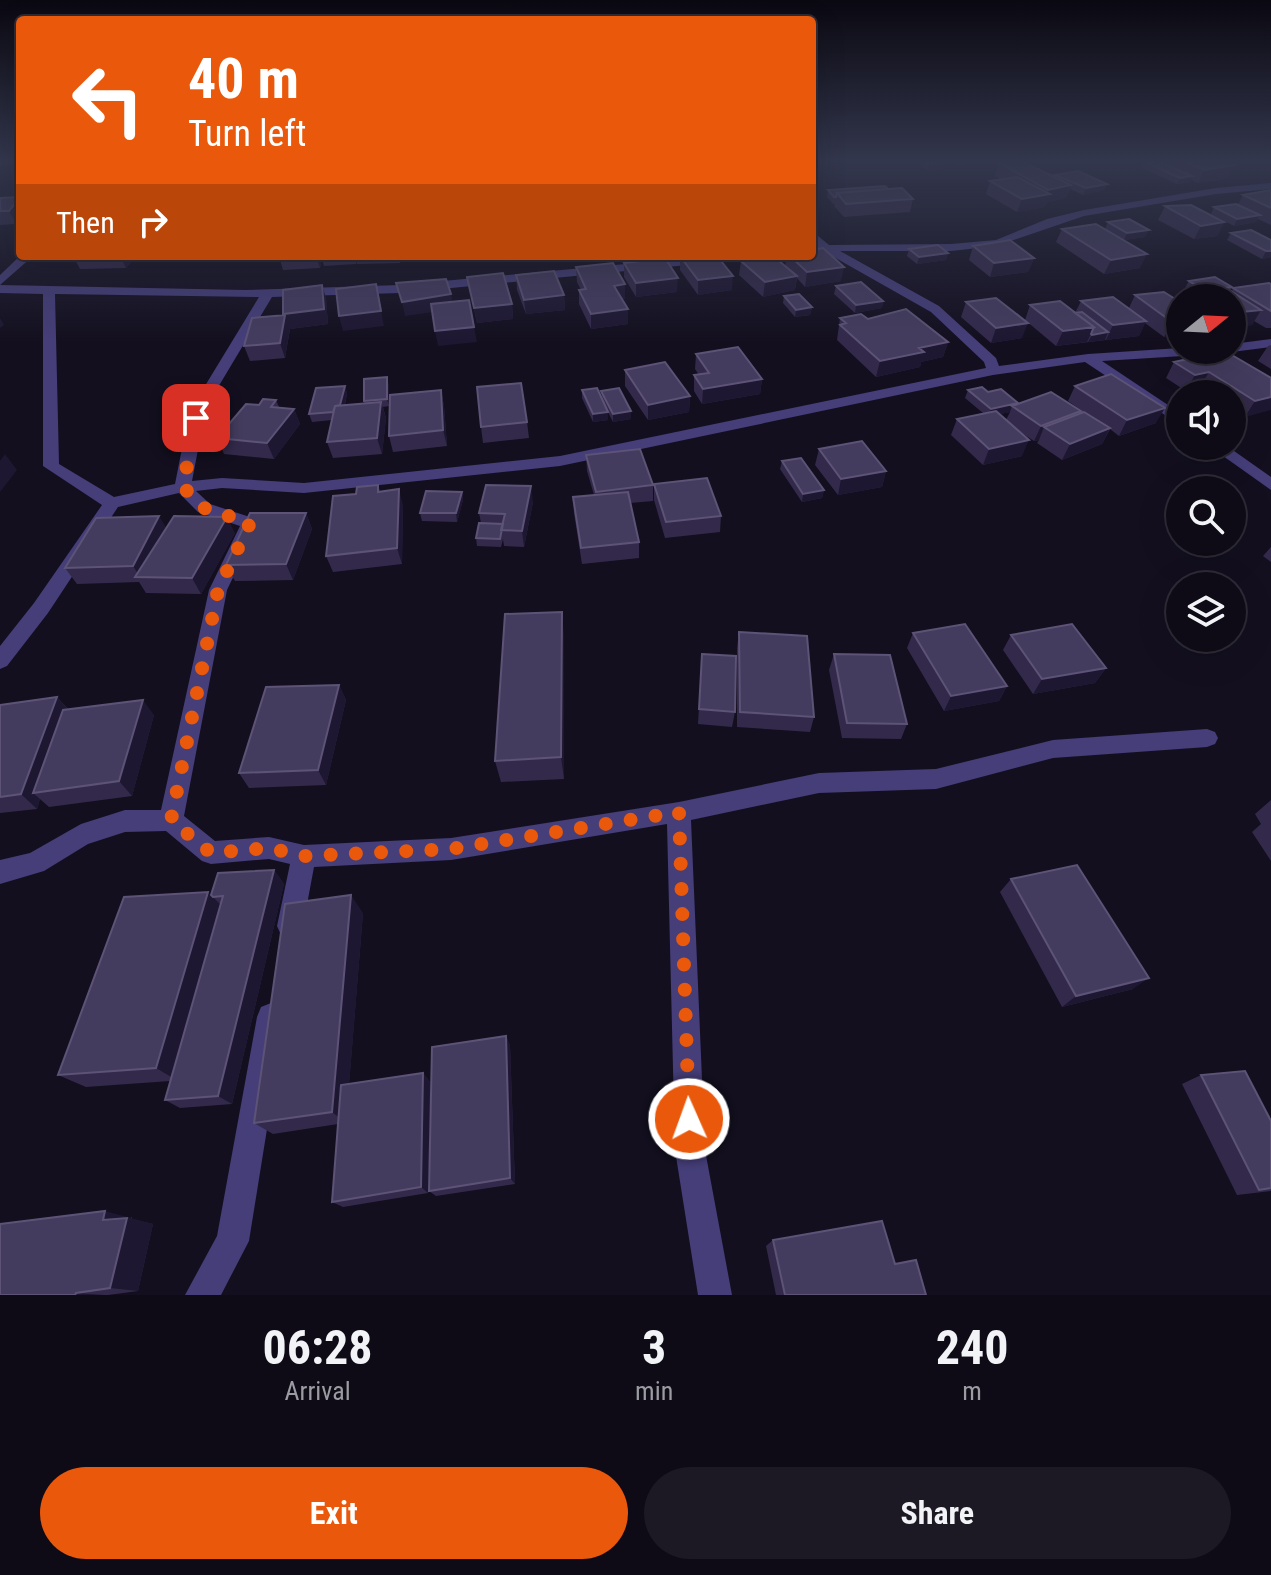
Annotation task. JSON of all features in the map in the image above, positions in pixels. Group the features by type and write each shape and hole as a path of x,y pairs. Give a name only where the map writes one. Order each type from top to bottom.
{"street":[{"path":"819,249 843,245 950,248 984,244 1010,239 1052,221"},
{"path":"819,249 935,309 991,361 993,371"},
{"path":"0,281 23,260"},
{"path":"0,289 268,293 452,286 709,260"},
{"path":"49,290 51,466 112,503"},
{"path":"183,487 196,418 204,399 268,293"},
{"path":"1246,346 1271,343"},
{"path":"0,661 41,608 112,503 183,487 222,483 304,488 560,461 993,371 1088,358 1166,353"},
{"path":"1088,358 1166,411"},
{"path":"1236,460 1271,485"},
{"path":"171,820 218,590 250,523 204,508 183,487"},
{"path":"0,872 35,863 81,835 125,821 171,820 211,853 269,848 304,856 451,849 679,812 819,783 936,779 1053,749 1207,738"},
{"path":"679,812 690,1150 715,1295"},
{"path":"284,954 304,856"},
{"path":"202,1295 233,1241 276,995"}],"building":[{"path":"1133,221 1149,230 1127,233 1108,222"},
{"path":"1193,221 1224,222 1201,226"},
{"path":"1096,224 1147,254 1111,260 1062,229"},
{"path":"1251,230 1271,240 1271,251 1231,233"},
{"path":"1010,240 1034,258 994,263 973,246"},
{"path":"938,245 948,253 919,257 909,249"},
{"path":"823,248 844,267 807,272 794,260 816,260 816,249"},
{"path":"666,260 678,278 636,283 624,263"},
{"path":"683,260 720,260 733,276 698,280"},
{"path":"778,260 797,276 765,282 741,261"},
{"path":"613,263 625,284 614,286 628,309 591,314 579,290 586,289 576,267"},
{"path":"554,271 564,295 524,300 516,275"},
{"path":"503,273 512,304 474,308 467,277"},
{"path":"1215,277 1227,284 1194,284 1189,281"},
{"path":"446,279 451,294 402,302 396,283"},
{"path":"861,282 883,301 856,305 836,286"},
{"path":"376,284 381,311 339,316 336,289"},
{"path":"1271,284 1271,311 1246,296 1246,286"},
{"path":"322,285 324,309 283,314 283,290"},
{"path":"1166,293 1166,318 1135,295"},
{"path":"799,294 812,307 796,310 784,296"},
{"path":"1113,297 1146,321 1113,325 1081,301"},
{"path":"996,298 1028,323 996,328 966,302"},
{"path":"469,300 474,327 435,331 431,304"},
{"path":"1060,301 1094,327 1063,331 1030,305"},
{"path":"1246,301 1261,310 1246,312"},
{"path":"906,309 948,342 919,348 924,352 880,361 840,325 846,323 840,318 861,314 868,319"},
{"path":"1082,312 1108,332 1092,335 1094,327 1075,313"},
{"path":"285,315 280,343 244,346 252,318"},
{"path":"738,347 762,379 703,389 694,375 709,373 696,354"},
{"path":"665,362 690,396 648,405 625,370"},
{"path":"1246,363 1271,378 1271,397 1255,401 1246,395 1246,380 1222,380 1209,372 1195,375 1177,364"},
{"path":"1111,374 1165,408 1127,420 1075,386"},
{"path":"387,377 387,399 364,401 364,379"},
{"path":"521,383 527,422 481,427 477,387"},
{"path":"345,386 340,405 335,406 333,412 309,414 316,388"},
{"path":"982,387 988,392 1001,389 1018,403 991,409 968,390"},
{"path":"597,388 608,412 593,414 582,390"},
{"path":"619,388 631,411 613,414 601,391"},
{"path":"441,390 443,430 389,436 390,395"},
{"path":"1051,392 1081,411 1041,426 1012,406"},
{"path":"263,399 276,400 271,407 294,409 267,443 217,438 246,404 259,405"},
{"path":"381,402 377,438 327,442 335,406"},
{"path":"996,411 1029,440 989,449 957,419"},
{"path":"1084,412 1110,428 1070,444 1044,427"},
{"path":"862,441 886,471 841,479 819,449"},
{"path":"640,449 653,485 596,492 586,455"},
{"path":"801,458 824,490 803,494 782,461"},
{"path":"707,478 721,516 666,522 654,484"},
{"path":"378,485 378,492 399,489 397,548 326,556 333,496 356,494 357,487"},
{"path":"486,485 531,486 522,531 501,530 505,514 479,513"},
{"path":"426,491 462,492 456,513 420,513"},
{"path":"628,492 639,542 581,548 573,497"},
{"path":"250,513 306,513 286,564 226,565"},
{"path":"159,516 133,566 65,568 96,518"},
{"path":"174,516 227,517 192,578 135,577"},
{"path":"479,523 503,524 500,539 476,538"},
{"path":"562,612 561,757 495,761 505,614"},
{"path":"965,624 1007,686 951,696 913,633"},
{"path":"1072,624 1106,668 1042,679 1011,635"},
{"path":"739,632 807,636 814,717 740,712"},
{"path":"702,654 736,656 735,712 699,709"},
{"path":"834,654 890,655 907,724 847,723"},
{"path":"339,685 318,770 239,773 266,687"},
{"path":"57,697 21,794 0,797 0,705"},
{"path":"143,700 119,781 33,793 63,710"},
{"path":"1077,865 1149,978 1076,996 1011,879"},
{"path":"274,870 218,1096 165,1100 223,896 211,895 218,873"},
{"path":"208,892 156,1068 58,1075 124,897"},
{"path":"351,895 332,1112 254,1123 285,904"},
{"path":"506,1036 510,1178 429,1191 432,1047"},
{"path":"1245,1071 1271,1121 1271,1188 1259,1190 1201,1075"},
{"path":"423,1073 421,1187 332,1202 341,1085"},
{"path":"105,1211 103,1220 127,1218 110,1288 75,1295 0,1295 0,1224"},
{"path":"882,1221 895,1264 916,1260 926,1295 785,1295 773,1240"}],"route":[{"path":"196,418 183,487 204,508 250,523 218,590 171,820 211,853 269,848 304,856 451,849 679,812 689,1119"}]}
